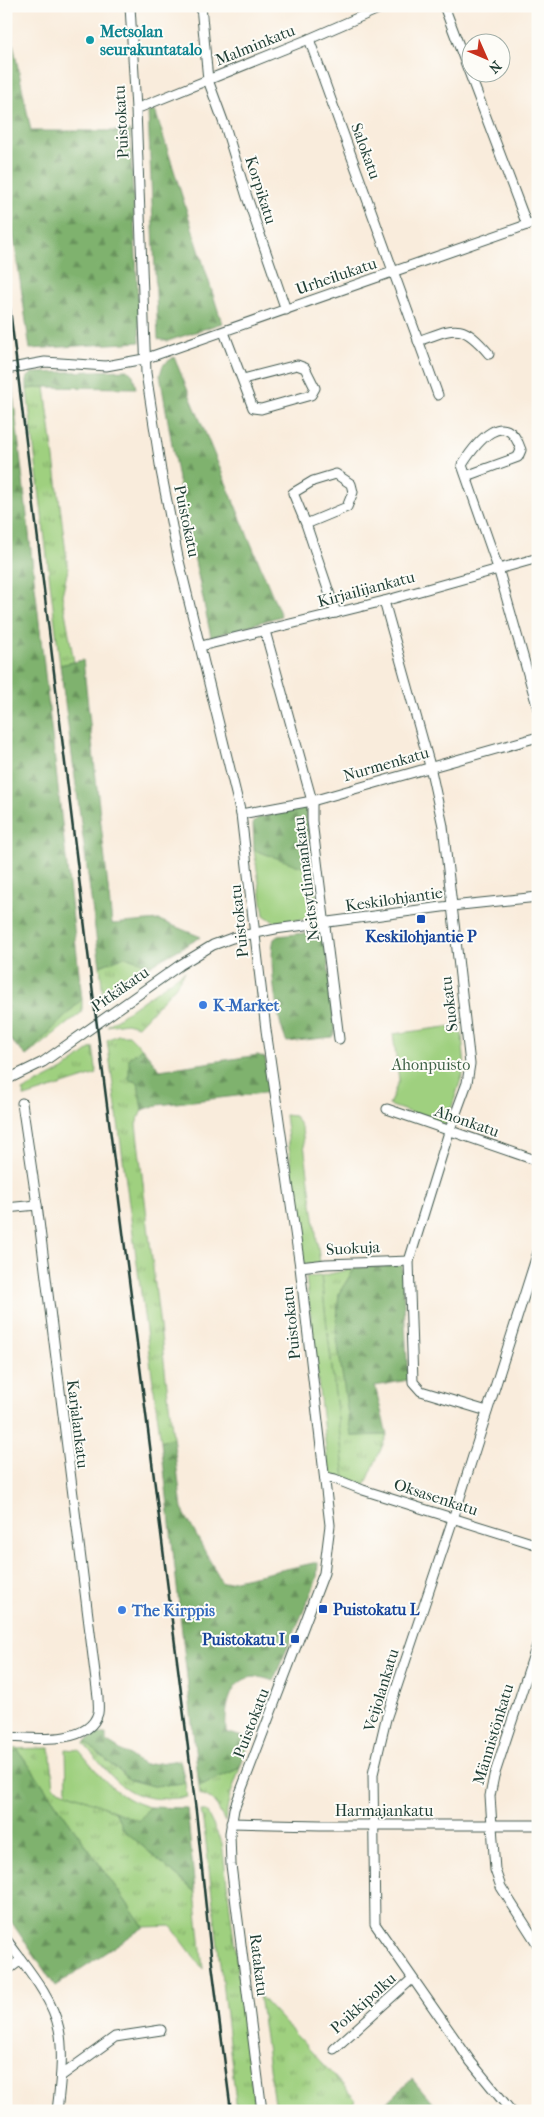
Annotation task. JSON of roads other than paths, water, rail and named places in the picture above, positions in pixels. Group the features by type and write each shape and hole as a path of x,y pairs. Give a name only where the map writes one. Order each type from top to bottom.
{"street":[{"name":"Puistokatu","path":"130,6 136,109 144,359 161,471 178,556 241,814 268,1052 300,1267 330,1525 324,1573 240,1792 232,1822"},
{"name":"Korpikatu","path":"200,6 208,80 226,129 246,197 286,310"},
{"name":"Malminkatu","path":"136,109 385,6"},
{"path":"444,6 527,225"},
{"name":"Salokatu","path":"309,39 438,395"},
{"name":"Urheilukatu","path":"6,369 45,362 106,366 144,359 538,221"},
{"path":"418,341 451,329 459,330 468,333 477,340 488,354"},
{"path":"224,332 253,408 261,410 311,395 315,388 305,368 297,365 243,380"},
{"path":"466,476 518,457 521,450 513,433 506,429 496,430 487,434 470,452 462,466 498,568 538,709"},
{"path":"306,524 347,507 353,492 351,484 336,474 313,481 293,493 306,524 336,613"},
{"name":"Kirjailijankatu","path":"201,646 384,601 538,558"},
{"name":"Suokatu","path":"384,601 430,766 442,826 453,906 470,1064 467,1083 449,1132 408,1261 413,1382 421,1391 487,1411"},
{"name":"Neitsytlinnankatu","path":"265,631 312,801 312,821 339,1039"},
{"name":"Nurmenkatu","path":"241,814 312,801 430,766 538,737"},
{"name":"Keskilohjantie","path":"254,932 538,897"},
{"name":"Pitkäkatu","path":"6,1080 43,1062 180,965 213,945 254,932"},
{"name":"Karjalankatu","path":"6,1737 72,1736 94,1722 98,1712 98,1697 37,1205 22,1103"},
{"name":"Ahonkatu","path":"387,1109 449,1132 538,1161"},
{"path":"6,1208 37,1205"},
{"name":"Veijolankatu","path":"512,2111 471,2062 374,1924 373,1774 382,1736 538,1252"},
{"name":"Suokuja","path":"300,1267 326,1264 408,1261"},
{"name":"Oksasenkatu","path":"325,1477 538,1545"},
{"name":"Männistönkatu","path":"538,1642 494,1776 490,1796 495,1870 501,1887 538,1945"},
{"name":"Harmajankatu","path":"232,1822 538,1825"},
{"name":"Ratakatu","path":"232,1822 230,1833 231,1865 262,2111"},
{"path":"6,1939 46,1999 59,2029 61,2076 57,2111"},
{"path":"6,1971 21,1960"},
{"name":"Poikkipolku","path":"334,2049 412,1978"},
{"path":"61,2076 115,2037 161,2030"}],"railway":[{"path":"6,276 93,994 196,1811 211,1956 231,2111"}],"place":[{"name":"Metsolan seurakuntatalo","path":"90,40"},
{"name":"Keskilohjantie P","path":"421,919"},
{"name":"K-Market","path":"203,1005"},
{"name":"Puistokatu L","path":"323,1609"},
{"name":"The Kirppis","path":"122,1610"},
{"name":"Puistokatu I","path":"295,1639"}],"park label":[{"name":"Ahonpuisto","path":"431,1064"}]}
